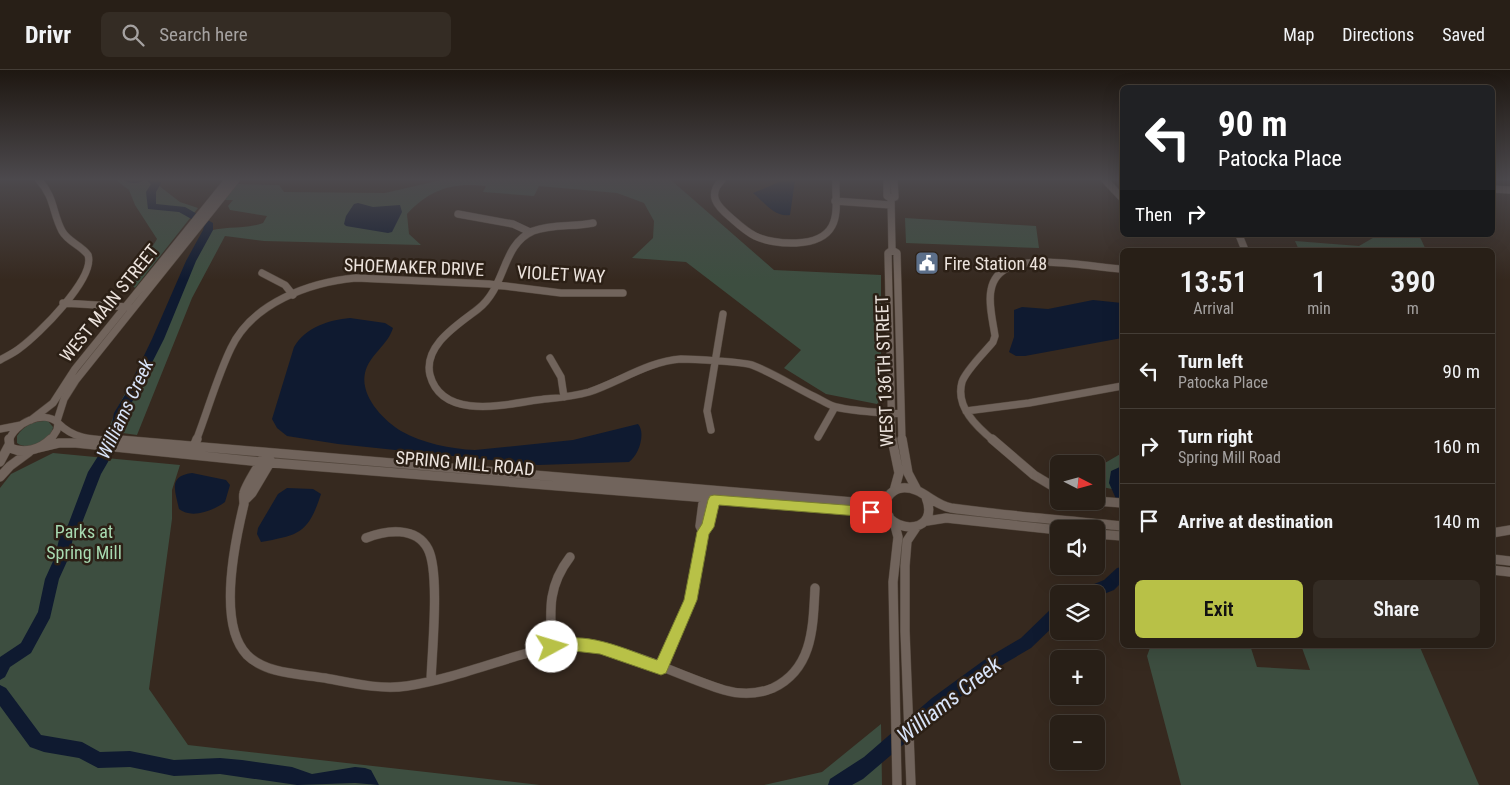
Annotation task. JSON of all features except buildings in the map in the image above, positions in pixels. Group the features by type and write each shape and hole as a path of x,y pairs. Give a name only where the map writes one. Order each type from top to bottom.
{"street":[{"path":"0,360 30,340 89,271 90,260 86,252 62,232 57,213"},
{"name":"WEST MAIN STREET","path":"32,420 53,404 68,379 200,213"},
{"name":"WEST MAIN STREET","path":"35,449 55,436 59,426 58,422 62,404 69,389 209,213"},
{"path":"728,213 751,234 766,240 796,243 821,237 832,226 833,213"},
{"name":"WEST 136TH STREET","path":"891,213 892,250 888,253 890,414 892,448 899,473 891,493"},
{"path":"458,214 474,220 511,223 530,232"},
{"path":"593,223 576,226 550,226 530,232 513,246 489,299 445,335 434,350 429,367 432,380 449,399 460,404 479,407 564,396 588,392 672,360 714,361 750,364 759,367 836,407 900,414"},
{"name":"WEST 136TH STREET","path":"892,250 897,253 900,414 906,464 917,490"},
{"path":"1050,485 1034,475 974,423 962,401 962,384 973,366 993,342 995,336 990,292 991,285 1000,272 1008,267 1027,263 1120,269"},
{"path":"262,273 284,285 293,295"},
{"name":"SHOEMAKER DRIVE","path":"191,456 233,343 267,308 326,282 346,278 496,285"},
{"name":"VIOLET WAY","path":"496,285 561,293 623,293"},
{"path":"63,303 135,307"},
{"path":"711,430 707,411 723,314"},
{"path":"550,358 561,377 564,396"},
{"path":"966,411 1029,403 1120,386"},
{"path":"818,437 836,407"},
{"path":"0,429 47,417 58,422"},
{"name":"SPRING MILL ROAD","path":"58,422 72,435 98,442"},
{"path":"0,462 9,444 11,435 23,424"},
{"path":"0,437 15,451 35,449"},
{"name":"SPRING MILL ROAD","path":"35,449 62,443 98,442 191,456 714,500 868,511 891,519"},
{"name":"SPRING MILL ROAD","path":"127,445 194,447 271,453 853,502 891,493"},
{"path":"0,477 12,464 35,449"},
{"path":"246,499 244,493 260,462 271,453"},
{"path":"271,453 270,463 252,493 246,499 241,514 230,608 235,636 246,654 261,665 275,670 376,686 407,686 552,647 574,645 600,647 738,693 756,693 778,685 789,678 799,668 811,647 815,588"},
{"path":"897,785 893,582 898,537 885,506 891,493 905,488 917,490 926,498 949,507 1002,515 1120,526"},
{"path":"703,532 700,526 705,490"},
{"path":"661,668 690,600 703,532 708,527 716,491"},
{"path":"926,498 931,510 927,521"},
{"path":"1105,502 1120,503"},
{"path":"891,519 905,527 917,526 927,521 946,518 1050,529"},
{"path":"911,785 905,631 905,555 908,538 917,526"},
{"path":"1495,532 1510,530"},
{"path":"366,538 389,532 409,533 422,541 430,552 433,598 431,680"},
{"path":"1105,535 1120,536"},
{"path":"552,647 550,606 553,587 560,568 570,557"},
{"path":"1495,559 1510,561"},
{"path":"1495,570 1510,572"}],"green space":[{"path":"140,213 194,213 135,288 130,283 157,239"},
{"path":"251,213 408,213 409,234 421,245 264,241 225,236 192,298 137,435 108,431 203,233 263,223 267,216"},
{"path":"650,213 709,213 774,270 881,275 881,399 877,404 826,394 784,368 801,350 686,262 632,258 653,238 654,221"},
{"path":"905,218 1036,226 1039,248 906,243"},
{"path":"1375,237 1420,237 1425,248 1298,248 1295,241 1359,246"},
{"path":"48,421 53,427 44,441 33,446 17,443 17,436 26,426 34,422"},
{"name":"Parks at Spring Mill","path":"53,453 180,465 172,490 172,519 149,689 188,745 540,785 0,785 0,488 11,474"},
{"path":"1120,454 1120,491 1105,488 1105,463"},
{"path":"1150,648 1251,648 1257,667 1310,670 1302,648 1420,648 1479,785 1181,785 1147,656"},
{"path":"881,724 882,785 764,785 822,772"}],"water":[{"path":"348,213 401,213 392,232 388,233 346,226 344,224"},
{"path":"1093,300 1120,303 1120,338 1025,356 1016,356 1009,352 1014,337 1014,310 1022,307 1048,309"},
{"path":"350,318 385,323 393,328 387,340 370,361 365,373 364,382 369,399 374,407 387,421 409,435 437,445 475,450 573,440 638,424 641,438 636,454 629,462 538,465 338,444 287,436 277,428 272,419 294,347 311,330 326,323"},
{"path":"192,473 226,480 230,485 225,502 196,514 179,509 175,490 176,481 179,477"},
{"path":"287,488 313,489 321,494 311,517 300,530 285,537 261,542 257,534 258,528 278,494"}],"waterway":[{"name":"Williams Creek","path":"0,672 5,662 26,648 45,613 52,579 62,557 67,535 73,528 95,472 106,455 117,428 120,413 131,395 158,339 191,261 208,230 209,225 188,213"},
{"name":"Williams Creek","path":"1120,472 1116,475 1116,483 1120,492"},
{"name":"Williams Creek","path":"1105,587 1120,575"},
{"name":"Williams Creek","path":"836,785 870,763 938,704 992,663 1026,643 1050,620"},
{"name":"Williams Creek","path":"0,693 36,741 82,750 98,760 130,759 174,768 220,766 242,768 292,775 312,782 355,775 365,776 371,785"}],"place":[{"name":"Fire Station 48","path":"927,263"}],"route":[{"path":"552,647 564,645 600,647 661,668 675,639 690,600 703,532 708,527 714,500 871,512"}]}
